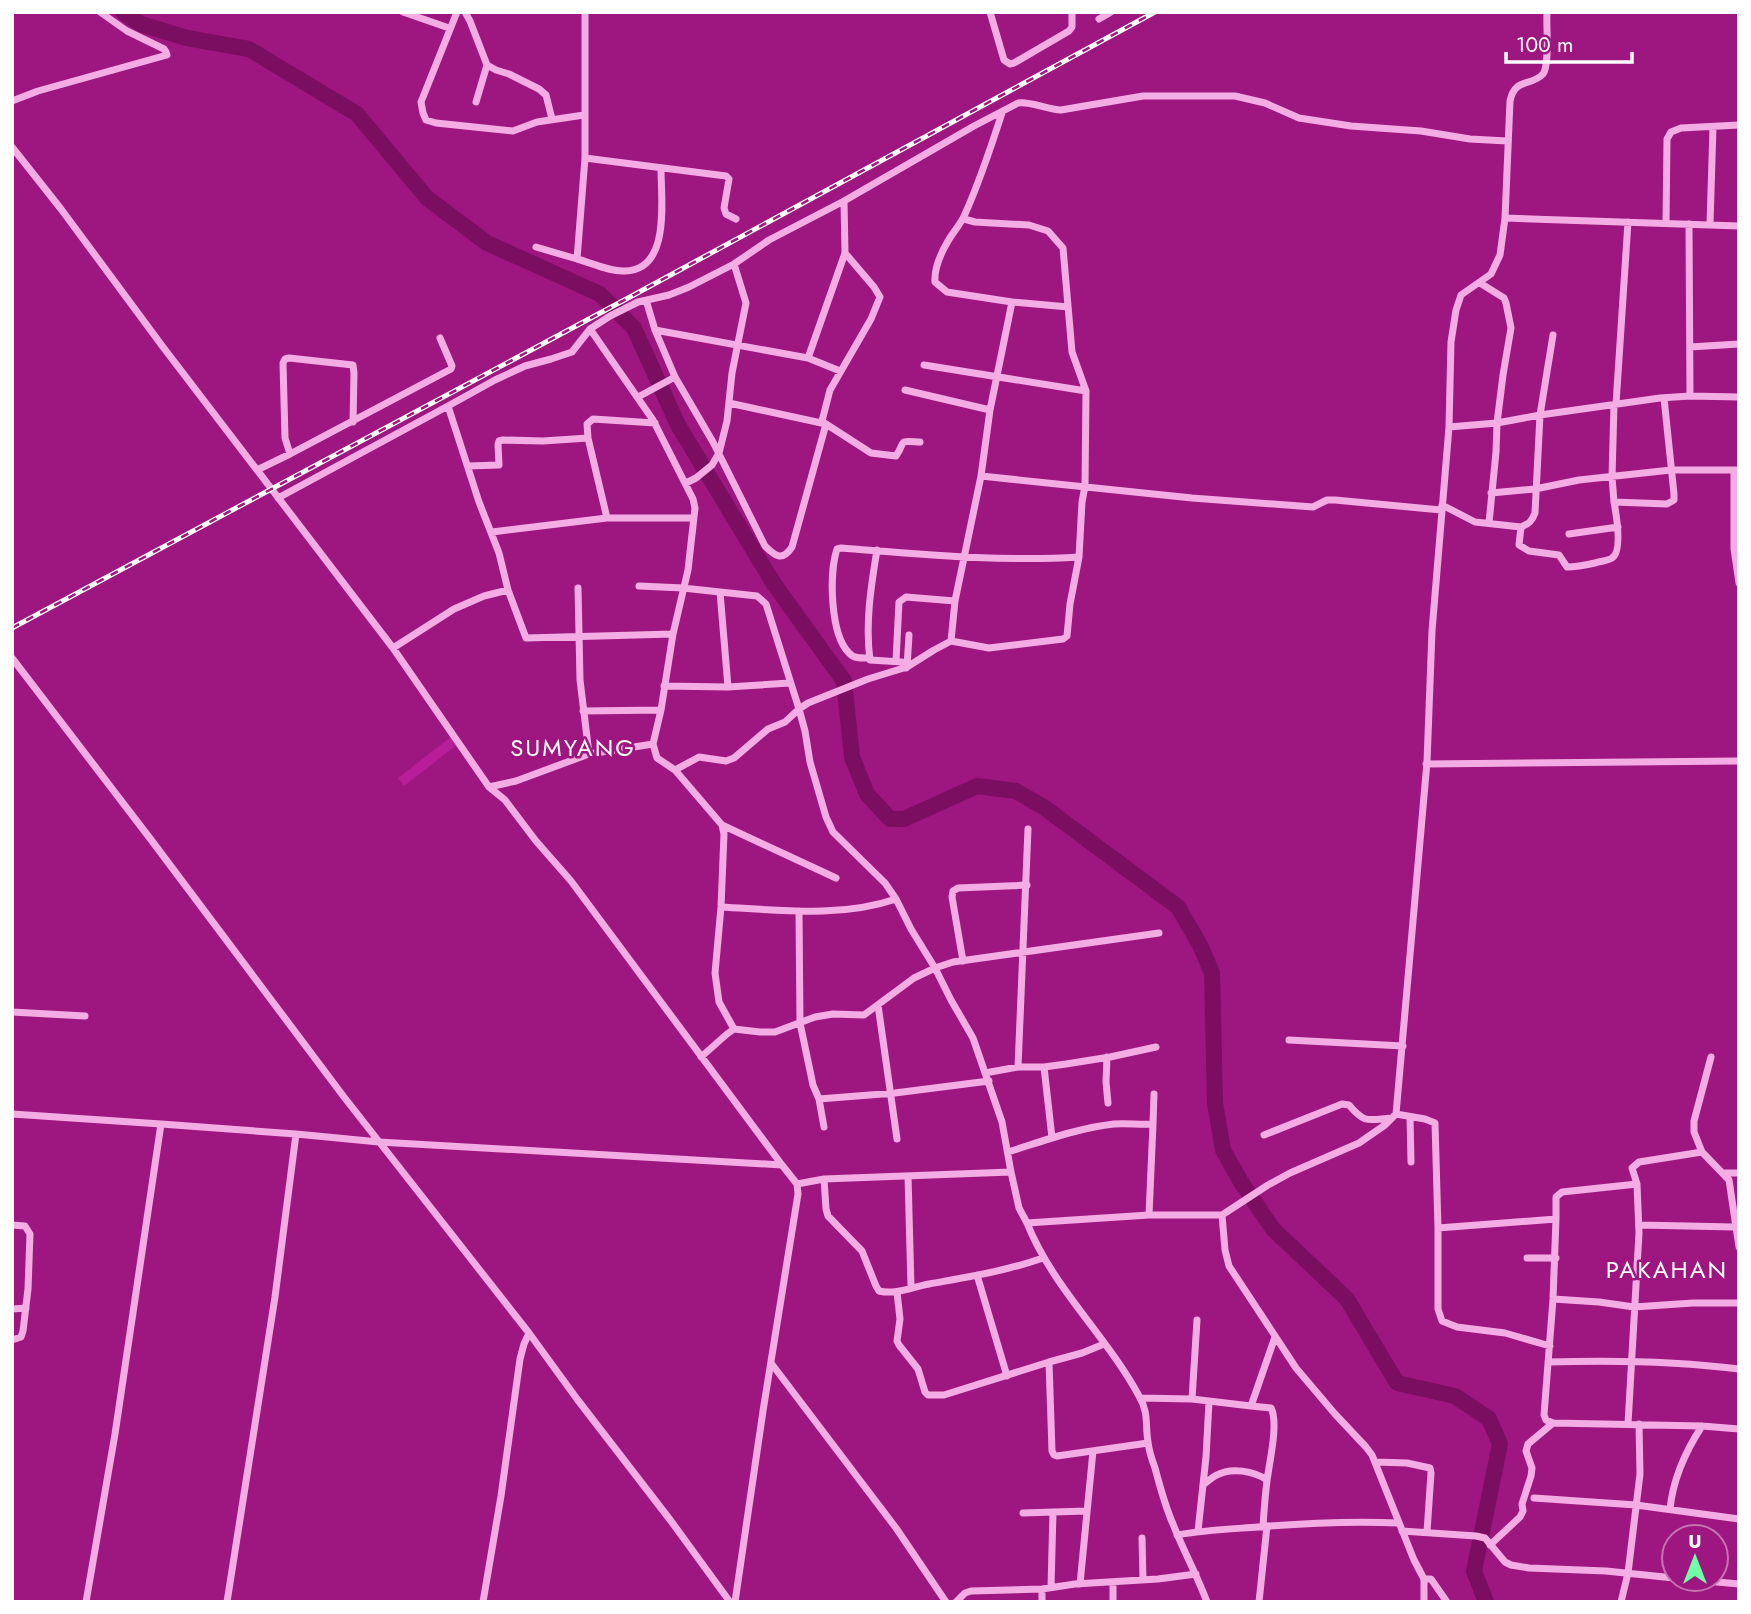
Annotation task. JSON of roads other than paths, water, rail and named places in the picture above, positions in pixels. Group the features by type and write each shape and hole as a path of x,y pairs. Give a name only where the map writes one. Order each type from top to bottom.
{"street":[{"path":"12,101 167,55 164,49 127,31 100,12"},
{"path":"403,12 449,28"},
{"path":"457,12 421,102 426,120 513,131 537,121 584,115"},
{"path":"465,12 488,65 476,103"},
{"path":"577,259 585,158 585,12"},
{"path":"990,12 1004,60 1010,64 1069,31 1072,27 1072,12"},
{"path":"1099,19 1111,12"},
{"path":"1027,1223 1149,1215 1222,1215 1268,1185 1359,1143 1394,1116 1403,1046 1426,764 1432,631 1449,427 1451,342 1461,295 1490,274 1500,255 1505,218 1507,141 1512,92 1545,70 1547,12"},
{"path":"488,65 540,89 546,95 552,119"},
{"path":"278,498 495,380 525,366 572,352 590,329 610,316 642,301 670,295 734,264 769,240 1018,103 1026,101 1047,109 1061,110 1143,96 1235,96 1265,103 1299,118 1351,126 1507,141"},
{"path":"1002,113 976,189 964,219 948,242 934,276 935,282 947,292 1068,307"},
{"path":"1666,223 1667,139 1671,132 1681,128 1739,125"},
{"path":"1710,225 1713,127"},
{"path":"12,147 393,648 489,787 502,797 572,881 797,1184 798,1194 732,1602"},
{"path":"585,158 726,176 730,179 724,208 726,214 736,219"},
{"path":"536,247 617,271 636,269 650,260 657,250 660,237 661,169"},
{"path":"807,358 845,253 844,201"},
{"path":"1505,218 1739,226"},
{"path":"675,770 699,757 726,761 734,758 768,729 785,722 808,703 906,667 951,641 989,648 1067,636 1079,557 1085,486 1086,391 1072,352 1063,248 1048,231 1029,225 964,219"},
{"path":"1521,527 1519,545 1529,551 1559,555 1567,567 1611,559 1616,555 1618,527 1612,477 1628,222"},
{"path":"1689,224 1690,396"},
{"path":"642,301 674,378 719,453 765,546 781,556 788,554 792,547 825,424 822,421 830,390 880,297 845,253"},
{"path":"686,483 712,465 719,453 727,421 737,345 746,303 734,264"},
{"path":"1480,283 1504,298 1511,328 1497,423 1489,523"},
{"path":"951,641 955,601 981,476 990,410 1012,302"},
{"path":"590,329 639,396 655,423 686,483 695,508 688,570 653,744 657,758 675,770 722,825 836,878"},
{"path":"656,330 807,358 840,371"},
{"path":"981,476 1192,498 1313,507 1327,500 1335,500 1441,508 1475,522 1521,527 1532,520 1535,513 1540,415 1553,335"},
{"path":"257,470 451,369 440,338"},
{"path":"1690,347 1739,344"},
{"path":"290,454 285,438 285,359 353,365 353,422"},
{"path":"924,365 1086,391"},
{"path":"639,396 674,378"},
{"path":"905,390 990,410"},
{"path":"1449,427 1497,423 1664,398 1739,397"},
{"path":"1614,502 1671,503 1674,500 1664,398"},
{"path":"729,403 825,424 871,453 896,456 904,441 920,442"},
{"path":"448,406 526,638 673,634"},
{"path":"607,517 587,424 593,419 655,423"},
{"path":"468,466 499,465 498,444 503,440 588,438"},
{"path":"1491,493 1671,470 1737,470 1734,549 1739,583"},
{"path":"492,531 607,517 694,518"},
{"path":"1569,534 1618,527"},
{"path":"906,667 902,662 872,661 870,658 857,658 849,654 841,640 835,617 831,581 837,549 964,558 1079,557"},
{"path":"870,658 870,593 877,550"},
{"path":"639,586 757,596 765,604 799,709 810,762 826,817 833,832 885,883 896,899 973,1038 1002,1122 1019,1208 1035,1245 1058,1282 1140,1398 1147,1416 1148,1443 1168,1512 1207,1602"},
{"path":"578,588 578,636 589,754"},
{"path":"393,648 454,609 484,596 508,590"},
{"path":"720,592 728,687"},
{"path":"895,662 901,599 906,597 955,601"},
{"path":"906,667 909,635"},
{"path":"12,658 732,1602"},
{"path":"664,685 728,687 790,683"},
{"path":"583,711 661,710"},
{"path":"489,787 516,781 589,754 653,744"},
{"path":"1426,764 1739,761"},
{"path":"722,825 724,834 717,993 734,1029"},
{"path":"1018,1067 1028,830"},
{"path":"963,961 953,891 958,888 1027,884"},
{"path":"721,907 799,911 856,910 896,899"},
{"path":"799,911 800,1023 813,1085 820,1100 824,1127"},
{"path":"701,1057 734,1029 768,1032 815,1017 833,1014 864,1015 914,978 935,968 963,961 1159,933"},
{"path":"878,1005 897,1139"},
{"path":"12,1012 85,1016"},
{"path":"1289,1040 1403,1046"},
{"path":"985,1073 1018,1067 1044,1067 1156,1046"},
{"path":"1107,1057 1108,1103"},
{"path":"1710,1057 1694,1121 1694,1132 1702,1152 1723,1172 1730,1184 1734,1227 1739,1247"},
{"path":"1044,1067 1052,1138"},
{"path":"820,1100 989,1081"},
{"path":"1149,1215 1154,1094"},
{"path":"1265,1135 1342,1104 1349,1105 1357,1115 1366,1120 1410,1116 1433,1122 1438,1228 1438,1309 1442,1321 1457,1327 1505,1333 1550,1346"},
{"path":"12,1114 379,1142 782,1165"},
{"path":"1410,1116 1410,1162"},
{"path":"86,1602 115,1434 161,1124"},
{"path":"1009,1152 1090,1128 1115,1124 1153,1124"},
{"path":"227,1602 275,1297 296,1134"},
{"path":"1628,1424 1639,1225 1637,1184 1632,1170 1636,1164 1702,1152"},
{"path":"797,1184 824,1179 1011,1172"},
{"path":"1723,1172 1739,1173"},
{"path":"908,1177 911,1287"},
{"path":"824,1179 826,1209 831,1220 862,1251 877,1289 884,1292 897,1292 977,1275 1043,1258"},
{"path":"1637,1184 1562,1192 1556,1197 1556,1258 1544,1415 1546,1420 1552,1423 1739,1429"},
{"path":"1222,1215 1226,1259 1296,1368 1366,1447 1375,1462 1404,1529 1414,1560 1426,1579 1424,1602"},
{"path":"1438,1228 1556,1219"},
{"path":"12,1225 25,1226 30,1234 22,1335 12,1340"},
{"path":"1639,1225 1734,1227"},
{"path":"1527,1258 1556,1258"},
{"path":"977,1275 1007,1376"},
{"path":"897,1292 900,1319 897,1341 918,1369 927,1395 944,1395 1104,1344"},
{"path":"1553,1299 1599,1301 1634,1307 1739,1303"},
{"path":"12,1309 26,1308"},
{"path":"1192,1399 1197,1320"},
{"path":"483,1602 520,1359 529,1333"},
{"path":"1251,1406 1275,1337"},
{"path":"1548,1362 1597,1360 1695,1363 1739,1369"},
{"path":"1049,1362 1053,1454 1057,1456 1148,1443"},
{"path":"771,1363 896,1528 946,1602"},
{"path":"1140,1398 1192,1399 1271,1408 1274,1412 1259,1602"},
{"path":"1198,1531 1209,1402"},
{"path":"1488,1541 1520,1517 1532,1468 1526,1451 1528,1444 1552,1423"},
{"path":"1621,1602 1628,1573 1640,1474 1639,1424"},
{"path":"1670,1509 1675,1479 1702,1426"},
{"path":"1080,1584 1093,1451"},
{"path":"1375,1462 1407,1463 1430,1468 1427,1532"},
{"path":"1202,1486 1219,1473 1228,1471 1259,1474 1267,1479"},
{"path":"1534,1498 1636,1504 1739,1519"},
{"path":"1023,1513 1087,1511"},
{"path":"1051,1587 1053,1512"},
{"path":"1177,1535 1265,1526 1363,1522 1476,1536 1488,1541 1504,1562 1510,1565 1660,1576"},
{"path":"1142,1538 1143,1580"},
{"path":"956,1602 968,1591 1042,1589 1196,1574"},
{"path":"1426,1579 1431,1579 1447,1602"},
{"path":"1113,1582 1113,1602"},
{"path":"1042,1589 1042,1602"}],"waterway":[{"path":"123,12 141,24 187,38 249,49 357,114 427,198 487,243 600,294 634,328 678,425 774,584 844,681 852,757 867,794 890,819 904,819 977,786 1016,791 1045,808 1178,907 1200,945 1212,973 1215,1103 1223,1150 1241,1182 1273,1229 1347,1299 1397,1383 1455,1396 1489,1419 1500,1444 1474,1571 1486,1602"}],"railway":[{"path":"12,628 1155,12"}],"district":[{"name":"SUMYANG","path":"573,748"},
{"name":"PAKAHAN","path":"1667,1270"}]}
